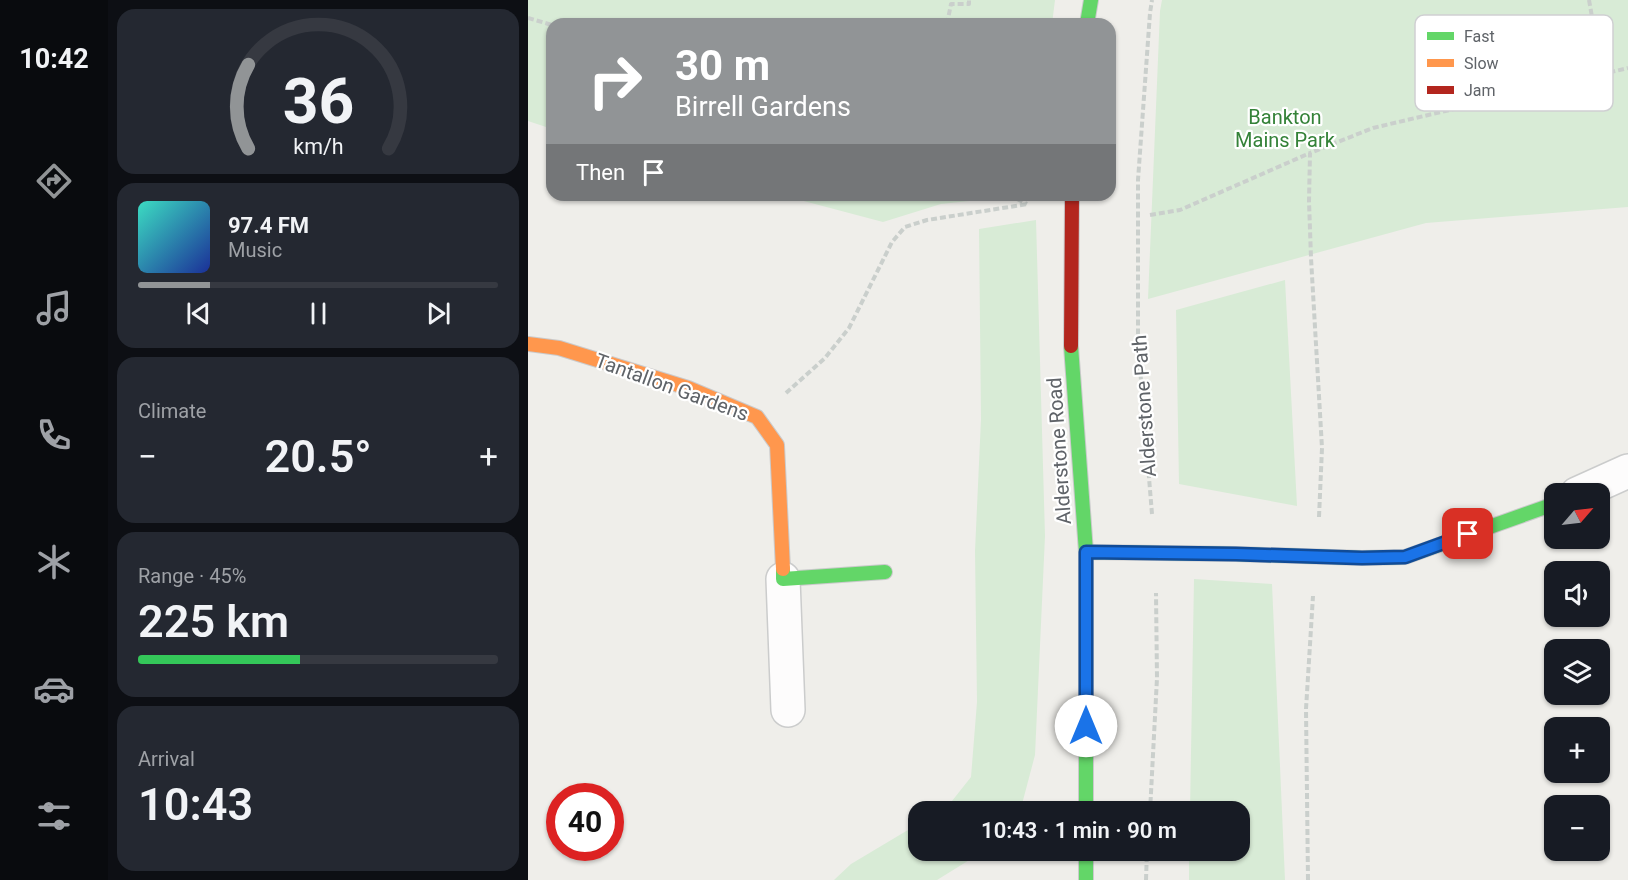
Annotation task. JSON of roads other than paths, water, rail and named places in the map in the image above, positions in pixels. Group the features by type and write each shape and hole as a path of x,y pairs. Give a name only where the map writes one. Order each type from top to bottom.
{"street":[{"path":"1088,18 1090,0"},
{"name":"Alderstone Road","path":"1072,201 1071,345 1086,552 1086,801"},
{"name":"Tantallon Gardens","path":"528,344 559,348 688,388 757,417 777,445 788,710"},
{"path":"1601,483 1628,471"},
{"path":"1086,552 1405,557 1544,508"},
{"path":"783,579 885,572"},
{"path":"1086,861 1086,880"}],"park label":[{"name":"Bankton Mains Park","path":"1285,128"}]}
